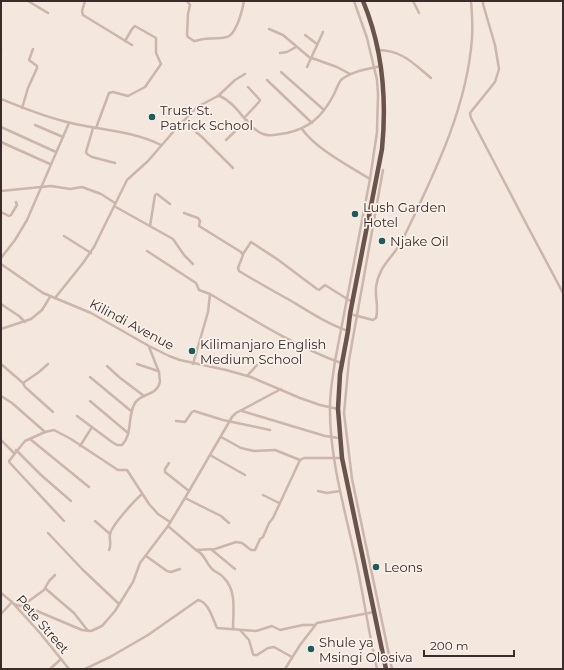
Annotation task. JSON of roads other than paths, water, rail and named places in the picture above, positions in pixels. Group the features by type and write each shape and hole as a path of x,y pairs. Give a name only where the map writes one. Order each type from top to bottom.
{"highway":[{"path":"363,1 378,50 385,104 382,149 352,302 342,363 338,409 339,438 342,458 386,669"}],"street":[{"path":"28,1 48,13"},
{"path":"85,1 82,11 83,16 132,45"},
{"path":"187,1 190,5 187,35 194,41 202,39 218,39 230,36 234,32 244,1"},
{"path":"354,1 367,38 374,68 378,94 377,132 370,179 331,384 330,407 332,437 340,491 378,669"},
{"path":"412,1 419,13"},
{"path":"350,314 373,320 376,318 376,289 380,271 398,249 403,240 448,140 464,86 469,61 473,24 471,1"},
{"path":"483,1 493,38 499,69 495,82 470,114 471,118 528,229 563,292"},
{"path":"115,163 92,157 87,154 94,128 109,93 113,92 128,96 145,86 161,64 156,53 156,42 154,36 135,26 125,41"},
{"path":"269,29 283,35 310,58 339,68 350,74"},
{"path":"307,67 323,32"},
{"path":"305,35 318,44"},
{"path":"280,54 296,47"},
{"path":"22,108 28,88 37,68 37,66 29,60 34,49"},
{"path":"378,50 393,52 413,61 431,78"},
{"path":"218,96 227,100 256,130 265,135 278,134 302,128 312,123 330,102 341,81 350,74 381,66"},
{"path":"281,72 324,110"},
{"path":"55,298 91,253 127,180 148,161 200,105 218,96 245,74"},
{"path":"267,80 296,106 312,123"},
{"path":"244,117 260,100 248,88"},
{"path":"1,99 22,108 69,123 136,136 162,145"},
{"path":"226,140 247,120"},
{"path":"183,122 202,138 232,168"},
{"path":"1,258 27,220 69,123"},
{"path":"35,125 63,137"},
{"path":"1,127 56,152"},
{"path":"302,128 312,140 370,179"},
{"path":"1,142 50,164"},
{"path":"383,170 347,375 344,406 352,479 392,669"},
{"path":"1,191 59,186 70,189 84,187 101,194 115,203"},
{"path":"150,226 154,195 157,194 170,204"},
{"path":"1,212 9,216 11,215 17,206 16,202"},
{"path":"114,206 173,239 184,255 194,264"},
{"path":"184,213 198,218 200,221 199,226 243,254"},
{"path":"64,236 91,253"},
{"path":"348,331 261,285 239,271 238,268 243,254 251,242 277,259 317,289 319,290 325,285 346,300 352,302"},
{"path":"147,251 196,283 199,290 210,294 288,339 342,363"},
{"name":"Kilindi Avenue","path":"1,264 50,297 91,313 169,356 193,364 247,376 300,398 338,409"},
{"path":"193,364 208,312 210,294"},
{"path":"1,329 25,322 36,316 42,310 50,297"},
{"path":"1,304 25,322"},
{"path":"77,416 112,442 120,446 125,443 131,411 136,402 144,396 154,392 159,386 160,378 149,346"},
{"path":"1,364 53,412"},
{"path":"23,383 48,364"},
{"path":"137,364 158,371"},
{"path":"247,376 257,365"},
{"path":"107,366 144,396"},
{"path":"90,377 131,411"},
{"path":"1,614 13,603 82,630 95,631 102,626 119,604 133,582 140,563 168,526 229,421 236,413 281,389"},
{"path":"1,396 12,403 45,432"},
{"path":"90,402 128,433"},
{"path":"241,410 339,438"},
{"path":"176,421 184,422 194,411 222,420 270,430"},
{"path":"80,446 92,426"},
{"path":"64,521 10,463 9,460 25,441 45,432 54,430 118,470 127,470 154,511 170,522"},
{"path":"221,437 241,448 254,451 275,450 300,460 304,458 342,458"},
{"path":"30,439 89,487"},
{"path":"1,440 71,501"},
{"path":"210,454 245,475"},
{"path":"196,550 212,549 236,542 242,543 251,550 255,550 300,460"},
{"path":"169,463 165,469 165,472 189,491"},
{"path":"318,491 327,493 340,491"},
{"path":"109,550 111,546 110,534 126,510 142,494"},
{"path":"263,495 279,503"},
{"path":"185,498 221,516 229,524"},
{"path":"95,521 110,534"},
{"path":"168,526 190,546 203,554 211,568 223,576 230,586 233,600 233,629"},
{"path":"48,534 119,604"},
{"path":"212,549 234,570"},
{"path":"146,556 171,572 180,569"},
{"path":"22,606 46,589 55,575"},
{"path":"46,589 74,613 88,631"},
{"name":"Pete Street","path":"2,595 13,603 69,669"},
{"path":"85,669 110,657 148,635 198,600 205,604 217,628 256,631 272,626 280,630 303,625 315,625"},
{"path":"285,669 315,625 320,622 374,612"},
{"path":"240,630 249,640 254,655 257,655 268,648 274,647 292,657"},
{"path":"50,669 60,659"}],"place":[{"name":"Trust St. Patrick School","path":"152,117"},
{"name":"Lush Garden Hotel","path":"355,214"},
{"name":"Njake Oil","path":"382,241"},
{"name":"Kilimanjaro English Medium School","path":"192,351"},
{"name":"Leons","path":"376,567"},
{"name":"Shule ya Msingi Olosiva","path":"311,649"}]}
